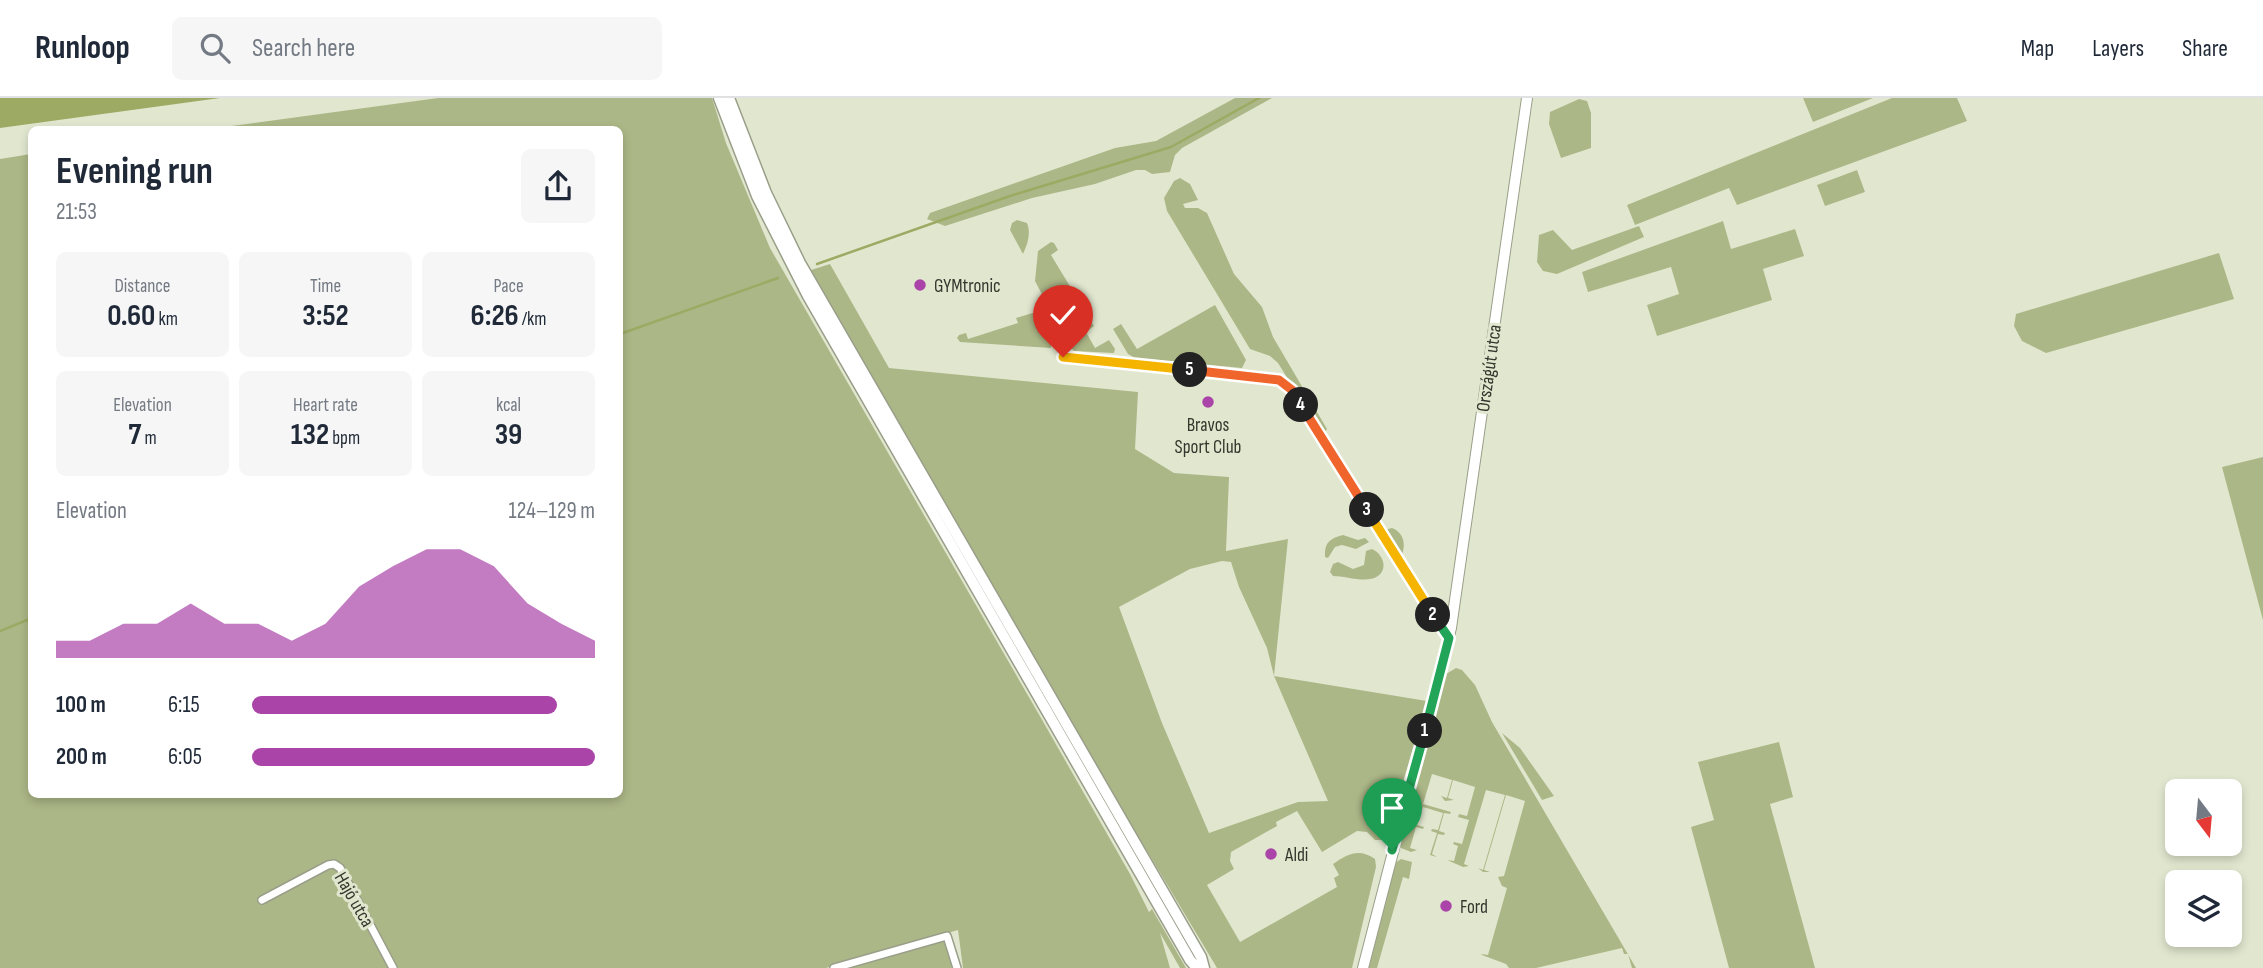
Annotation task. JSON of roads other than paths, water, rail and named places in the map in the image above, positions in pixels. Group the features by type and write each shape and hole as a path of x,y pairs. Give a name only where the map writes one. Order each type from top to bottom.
{"main road":[{"path":"719,98 757,196 808,296 1197,968"},
{"path":"729,98 766,193 800,263 1194,945 1204,968"},
{"name":"Országút utca","path":"1363,968 1449,638 1527,98"}],"street":[{"path":"1063,357 1268,378 1286,384 1449,638"},
{"name":"Hajó utca","path":"262,900 334,864 340,868 393,968"},
{"path":"834,968 947,936 957,968"}],"waterway":[{"path":"817,264 1010,196 1171,147 1259,98"},
{"path":"623,333 778,278"},
{"path":"0,631 28,620"}],"place":[{"name":"GYMtronic","path":"920,285"},
{"name":"Bravos Sport Club","path":"1208,402"},
{"name":"Aldi","path":"1271,854"},
{"name":"Ford","path":"1446,906"}]}
